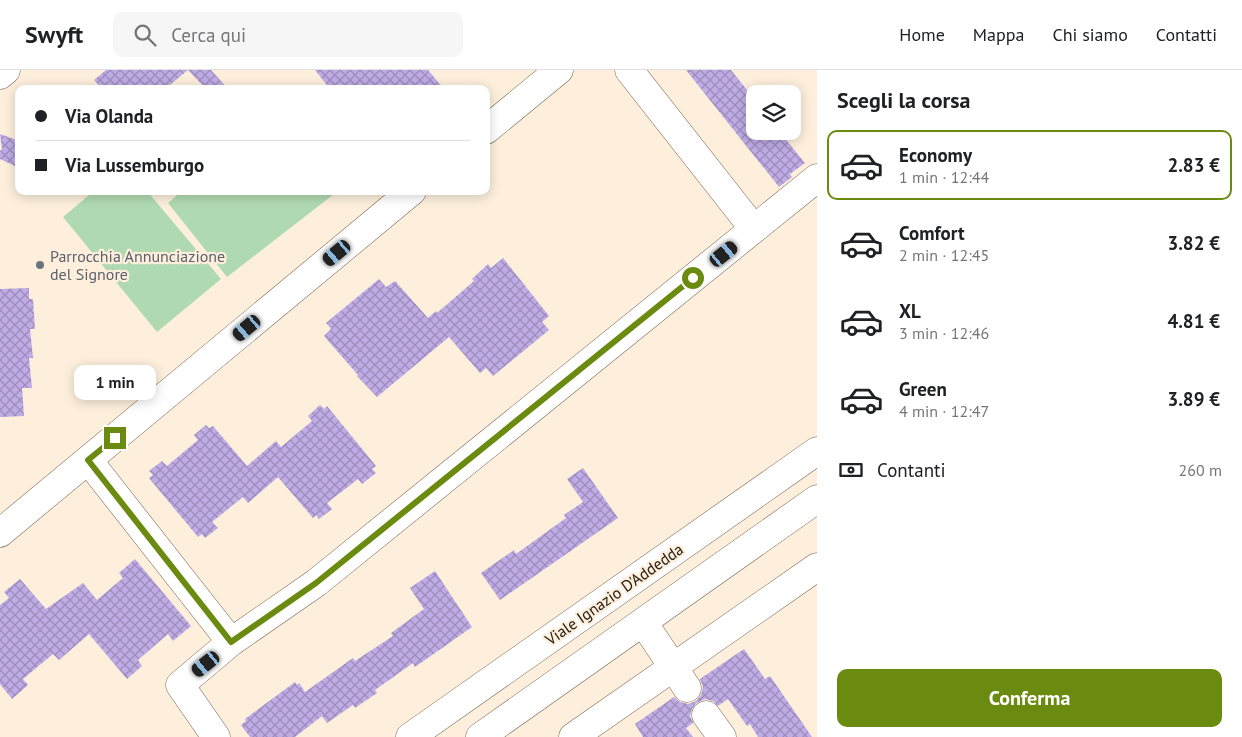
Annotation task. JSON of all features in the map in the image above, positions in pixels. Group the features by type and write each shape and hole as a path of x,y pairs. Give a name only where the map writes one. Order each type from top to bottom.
{"street":[{"path":"0,75 6,70"},
{"path":"490,127 559,70"},
{"path":"628,70 754,229"},
{"path":"216,737 180,685 231,642 316,583 817,178"},
{"path":"0,533 407,195"},
{"name":"Viale Ignazio D'Addedda","path":"410,737 440,729 817,451"},
{"path":"88,460 231,642"},
{"path":"480,737 816,500 792,469"},
{"path":"573,737 680,678 817,567"},
{"path":"643,622 680,678"},
{"path":"706,715 722,737"}],"green space":[{"path":"89,195 150,195 221,279 157,332 63,217"},
{"path":"177,195 333,195 227,277 168,203"}],"building":[{"path":"106,70 188,70 170,85 98,85 94,80"},
{"path":"188,70 211,70 224,85 202,85"},
{"path":"315,70 428,70 441,85 327,85"},
{"path":"686,70 731,70 746,89 746,140 786,140 805,163 790,174 792,177 779,187"},
{"path":"0,134 15,140 15,166 0,159 0,151 2,149"},
{"path":"503,258 549,316 542,322 549,330 493,376 486,368 480,373 449,337 377,397 324,336 331,329 326,323 379,279 386,287 395,281 428,318 436,311 437,313 474,281 472,279 488,264 491,268"},
{"path":"29,288 29,299 33,299 35,329 30,329 33,358 29,358 32,388 22,388 24,416 0,417 0,289"},
{"path":"320,405 324,409 327,406 376,466 372,469 376,473 362,484 358,479 327,503 332,509 319,519 316,515 313,518 278,477 248,503 243,497 212,522 218,528 205,538 202,534 198,537 149,478 153,475 149,471 162,461 167,466 198,440 194,435 206,425 209,428 213,426 247,466 276,441 281,447 312,421 308,416"},
{"path":"583,468 618,518 500,600 481,573 514,550 516,554 566,518 564,515 583,502 567,479"},
{"path":"135,559 191,626 173,641 168,634 138,660 142,666 127,679 89,634 59,660 53,654 23,679 28,685 12,699 0,684 0,605 9,598 4,592 20,579 46,609 83,583 97,600 123,578 119,573"},
{"path":"435,571 472,627 415,667 413,663 375,690 377,693 355,708 353,705 327,723 322,716 295,737 250,737 241,725 246,721 245,719 295,682 297,685 299,683 305,692 353,658 355,661 393,636 391,633 424,609 410,588"},
{"path":"744,649 765,679 770,676 812,737 758,737 750,724 747,726 728,699 718,706 713,701 705,699 696,703 692,709 690,716 693,723 686,728 693,737 643,737 635,724 674,697 680,702 688,704 696,701 701,695 703,687 700,679"}],"place":[{"name":"Parrocchia Annunciazione del Signore","path":"40,265"}],"route":[{"path":"115,438 88,460 231,642 316,583 693,278"}]}
